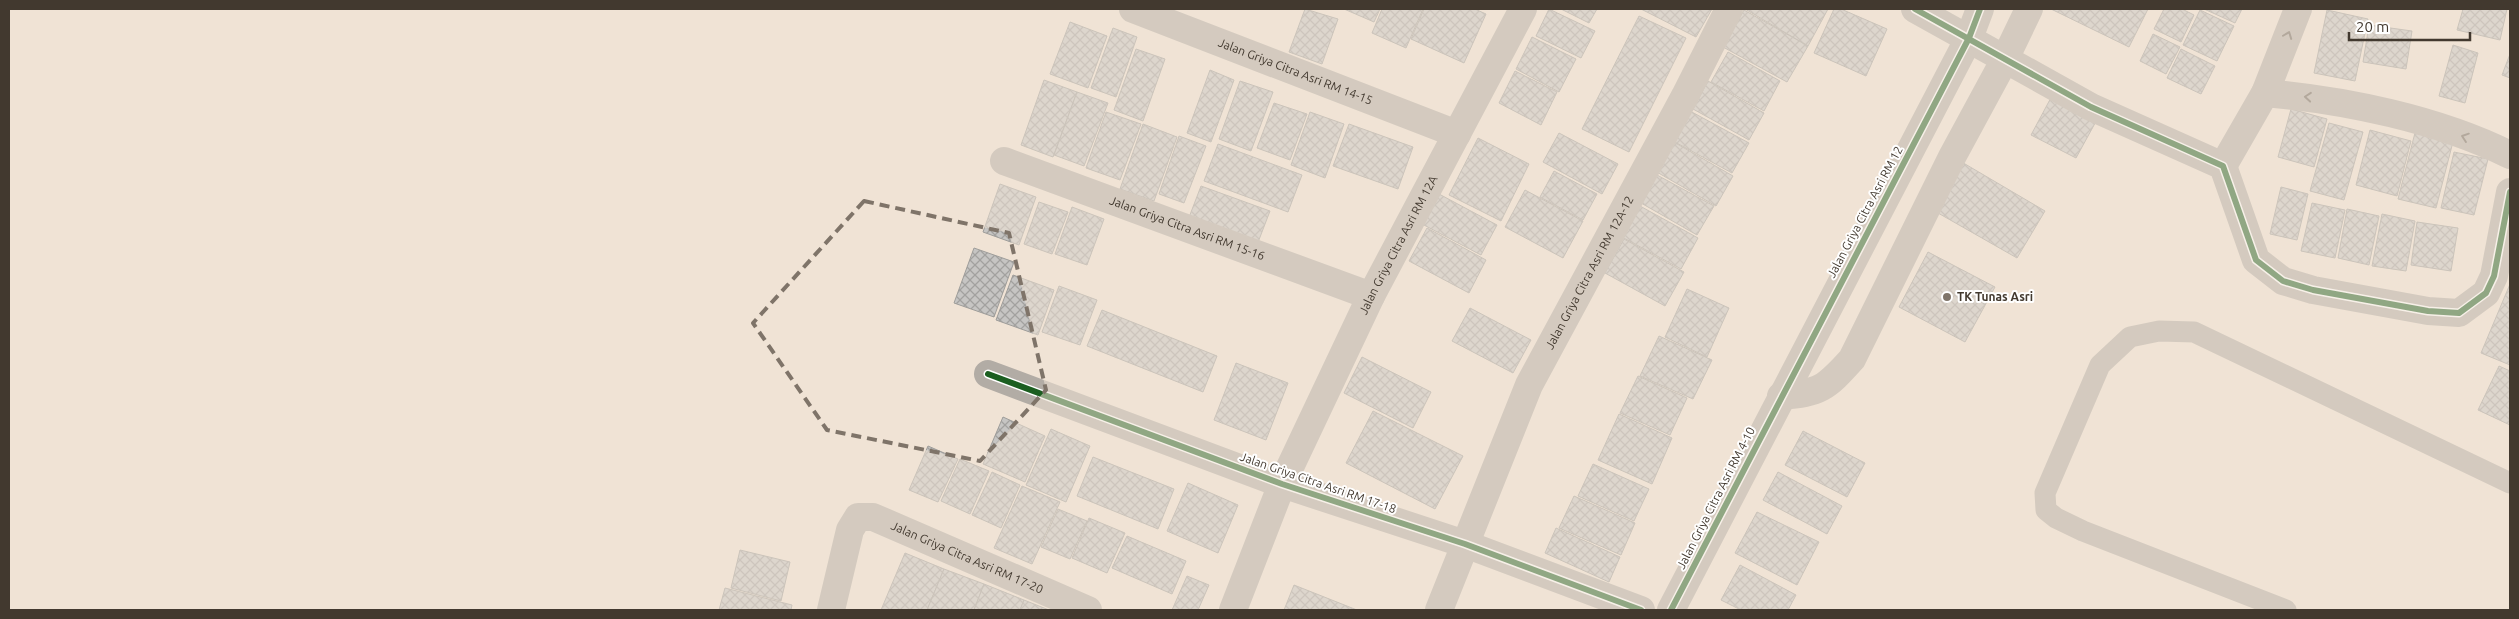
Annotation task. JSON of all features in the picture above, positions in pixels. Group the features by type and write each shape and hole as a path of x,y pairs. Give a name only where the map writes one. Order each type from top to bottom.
{"street":[{"name":"Jalan Griya Citra Asri RM 14-15","path":"1133,9 1457,134"},
{"name":"Jalan Griya Citra Asri RM 12A","path":"1233,610 1282,484 1371,296 1523,9"},
{"name":"Jalan Griya Citra Asri RM 12A-12","path":"1438,610 1529,385 1685,96 1729,9"},
{"path":"1915,9 1969,38 2004,61 2091,107 2223,166 2256,260 2283,281 2314,290 2428,311 2459,313 2486,293 2494,276 2510,192"},
{"path":"1969,38 1980,9"},
{"path":"1781,396 1806,394 1830,383 1852,359 1952,157 2004,61 2029,9"},
{"path":"2223,166 2265,93 2298,9"},
{"name":"Jalan Griya Citra Asri RM 12","path":"1781,396 1969,38"},
{"path":"2265,93 2321,98 2404,116 2492,146 2510,155"},
{"name":"Jalan Griya Citra Asri RM 15-16","path":"1004,161 1371,296"},
{"name":"Jalan Griya Citra Asri RM 17-18","path":"988,374 1282,484 1465,544 1641,610"},
{"name":"Jalan Griya Citra Asri RM 4-10","path":"1672,610 1781,396"},
{"name":"Jalan Griya Citra Asri RM 17-20","path":"830,610 850,530 858,517 873,517 1088,610"}],"lane":[{"path":"2286,610 2083,531 2056,518 2046,510 2045,494 2100,364 2130,337 2159,331 2194,332 2510,483"}],"highlighted area":[{"path":"864,201 1009,233 1046,390 980,461 827,430 753,323"}],"building":[{"path":"1305,9 1338,19 1322,64 1289,52"},
{"path":"1344,9 1380,9 1374,22"},
{"path":"1382,9 1423,9 1406,48 1372,33"},
{"path":"1424,9 1475,9 1486,14 1464,63 1411,39"},
{"path":"1549,9 1595,31 1581,58 1536,36"},
{"path":"1561,9 1597,9 1589,23"},
{"path":"1641,9 1712,9 1696,37"},
{"path":"1745,9 1828,9 1808,46"},
{"path":"1834,9 1841,9 1887,29 1866,76 1814,53"},
{"path":"2051,9 2148,9 2129,47"},
{"path":"2164,9 2182,9 2194,15 2181,42 2154,29"},
{"path":"2204,9 2242,9 2235,23"},
{"path":"2463,9 2507,9 2500,40 2457,30"},
{"path":"1744,10 1808,46 1787,82 1723,47"},
{"path":"2200,10 2234,26 2217,61 2183,45"},
{"path":"2327,10 2368,19 2355,81 2314,73"},
{"path":"1639,16 1686,38 1629,152 1582,129"},
{"path":"1070,22 1107,36 1088,88 1050,74"},
{"path":"2369,25 2412,31 2406,69 2363,62"},
{"path":"1113,28 1137,37 1116,97 1091,88"},
{"path":"2153,34 2180,47 2166,74 2140,61"},
{"path":"1532,37 1576,59 1559,92 1516,69"},
{"path":"2453,45 2478,53 2465,103 2439,96"},
{"path":"1136,49 1165,59 1143,121 1114,110"},
{"path":"2181,49 2215,66 2201,94 2167,78"},
{"path":"1728,52 1780,81 1764,111 1711,82"},
{"path":"2510,54 2510,78 2502,75"},
{"path":"1210,70 1234,80 1211,142 1187,133"},
{"path":"1515,71 1557,92 1541,125 1499,103"},
{"path":"1044,80 1077,92 1053,157 1021,145"},
{"path":"1240,81 1273,92 1251,151 1219,139"},
{"path":"1708,81 1764,113 1749,140 1693,109"},
{"path":"1077,92 1108,103 1084,166 1054,155"},
{"path":"2054,92 2099,116 2076,158 2031,135"},
{"path":"1274,103 1307,114 1290,160 1257,148"},
{"path":"2291,109 2327,119 2314,167 2278,157"},
{"path":"1690,111 1749,143 1732,173 1673,141"},
{"path":"1106,112 1141,124 1120,180 1086,168"},
{"path":"1310,112 1344,124 1325,178 1291,165"},
{"path":"2329,123 2363,132 2344,200 2310,191"},
{"path":"1143,124 1177,137 1154,201 1120,189"},
{"path":"1349,124 1413,147 1398,189 1333,166"},
{"path":"2417,125 2455,134 2436,208 2398,199"},
{"path":"2370,130 2411,141 2397,196 2356,185"},
{"path":"1559,133 1618,164 1602,194 1543,162"},
{"path":"1179,136 1206,146 1184,203 1159,194"},
{"path":"1478,138 1529,164 1501,221 1449,195"},
{"path":"1672,141 1733,176 1716,206 1655,171"},
{"path":"1218,144 1302,175 1288,212 1204,181"},
{"path":"2454,152 2488,159 2474,215 2441,208"},
{"path":"1960,161 2045,211 2017,258 1931,209"},
{"path":"1554,171 1597,194 1583,220 1540,197"},
{"path":"1657,175 1714,206 1697,235 1641,203"},
{"path":"1000,184 1036,197 1019,245 983,232"},
{"path":"1201,186 1270,211 1257,245 1188,220"},
{"path":"2281,187 2308,194 2297,240 2270,234"},
{"path":"1525,190 1583,221 1563,258 1505,227"},
{"path":"1439,194 1497,225 1481,255 1422,224"},
{"path":"1039,202 1068,212 1052,254 1024,244"},
{"path":"2312,203 2345,210 2335,258 2301,251"},
{"path":"1640,206 1698,238 1681,269 1622,237"},
{"path":"1072,207 1104,219 1087,265 1055,254"},
{"path":"2347,209 2379,216 2369,265 2338,258"},
{"path":"2382,214 2415,221 2406,271 2372,266"},
{"path":"2417,222 2458,228 2451,271 2411,265"},
{"path":"1427,228 1486,260 1469,293 1409,261"},
{"path":"1624,239 1684,272 1665,306 1605,273"},
{"path":"974,248 1014,262 994,317 954,303"},
{"name":"TK Tunas Asri","path":"1928,252 1995,287 1965,342 1899,307"},
{"path":"1013,275 1054,290 1038,335 996,320"},
{"path":"2510,284 2510,365 2481,353"},
{"path":"1059,286 1097,300 1080,345 1042,332"},
{"path":"1687,289 1729,308 1707,357 1665,337"},
{"path":"1470,308 1531,340 1513,373 1452,341"},
{"path":"1102,310 1217,356 1203,392 1087,346"},
{"path":"1659,336 1712,360 1693,399 1640,376"},
{"path":"1362,357 1431,392 1413,428 1344,393"},
{"path":"1236,363 1288,383 1266,440 1214,420"},
{"path":"2499,366 2510,371 2510,425 2478,410"},
{"path":"1638,376 1687,398 1670,435 1620,413"},
{"path":"1373,411 1463,456 1435,509 1346,463"},
{"path":"1619,414 1672,438 1652,484 1598,460"},
{"path":"1003,417 1045,436 1025,482 983,464"},
{"path":"1051,429 1090,446 1066,502 1026,485"},
{"path":"1803,431 1865,463 1847,497 1785,465"},
{"path":"928,446 958,459 938,502 909,490"},
{"path":"1093,457 1174,489 1158,529 1077,496"},
{"path":"960,459 989,471 970,514 941,501"},
{"path":"1593,464 1649,489 1634,521 1578,496"},
{"path":"992,472 1020,485 1001,528 972,515"},
{"path":"1778,472 1842,506 1827,534 1763,500"},
{"path":"1188,483 1238,505 1218,553 1167,531"},
{"path":"1022,486 1060,502 1032,564 994,548"},
{"path":"1574,496 1635,523 1621,555 1559,528"},
{"path":"1058,509 1087,521 1070,559 1041,547"},
{"path":"1757,512 1819,542 1797,585 1735,553"},
{"path":"1089,518 1125,533 1107,573 1072,558"},
{"path":"1556,528 1620,557 1609,582 1545,553"},
{"path":"1127,536 1186,561 1172,594 1112,568"},
{"path":"740,550 790,562 781,601 731,588"},
{"path":"905,553 944,569 927,610 881,610"},
{"path":"1740,565 1796,595 1788,610 1741,610 1721,600"},
{"path":"944,569 984,584 974,610 927,610"},
{"path":"1187,576 1209,585 1198,610 1172,610"},
{"path":"984,584 1024,600 1020,610 974,610"},
{"path":"1294,585 1357,610 1284,610"},
{"path":"725,588 792,605 791,610 719,610"},
{"path":"1024,600 1049,610 1020,610"}],"cycle path":[{"path":"1915,9 2091,107 2223,166 2256,260 2283,281 2313,290 2428,311 2459,313 2486,293 2494,276 2510,192"},
{"path":"1671,610 1969,38 1980,9"},
{"path":"988,374 1282,484 1465,544 1641,610"}],"place":[{"name":"TK Tunas Asri","path":"1947,297"}]}
